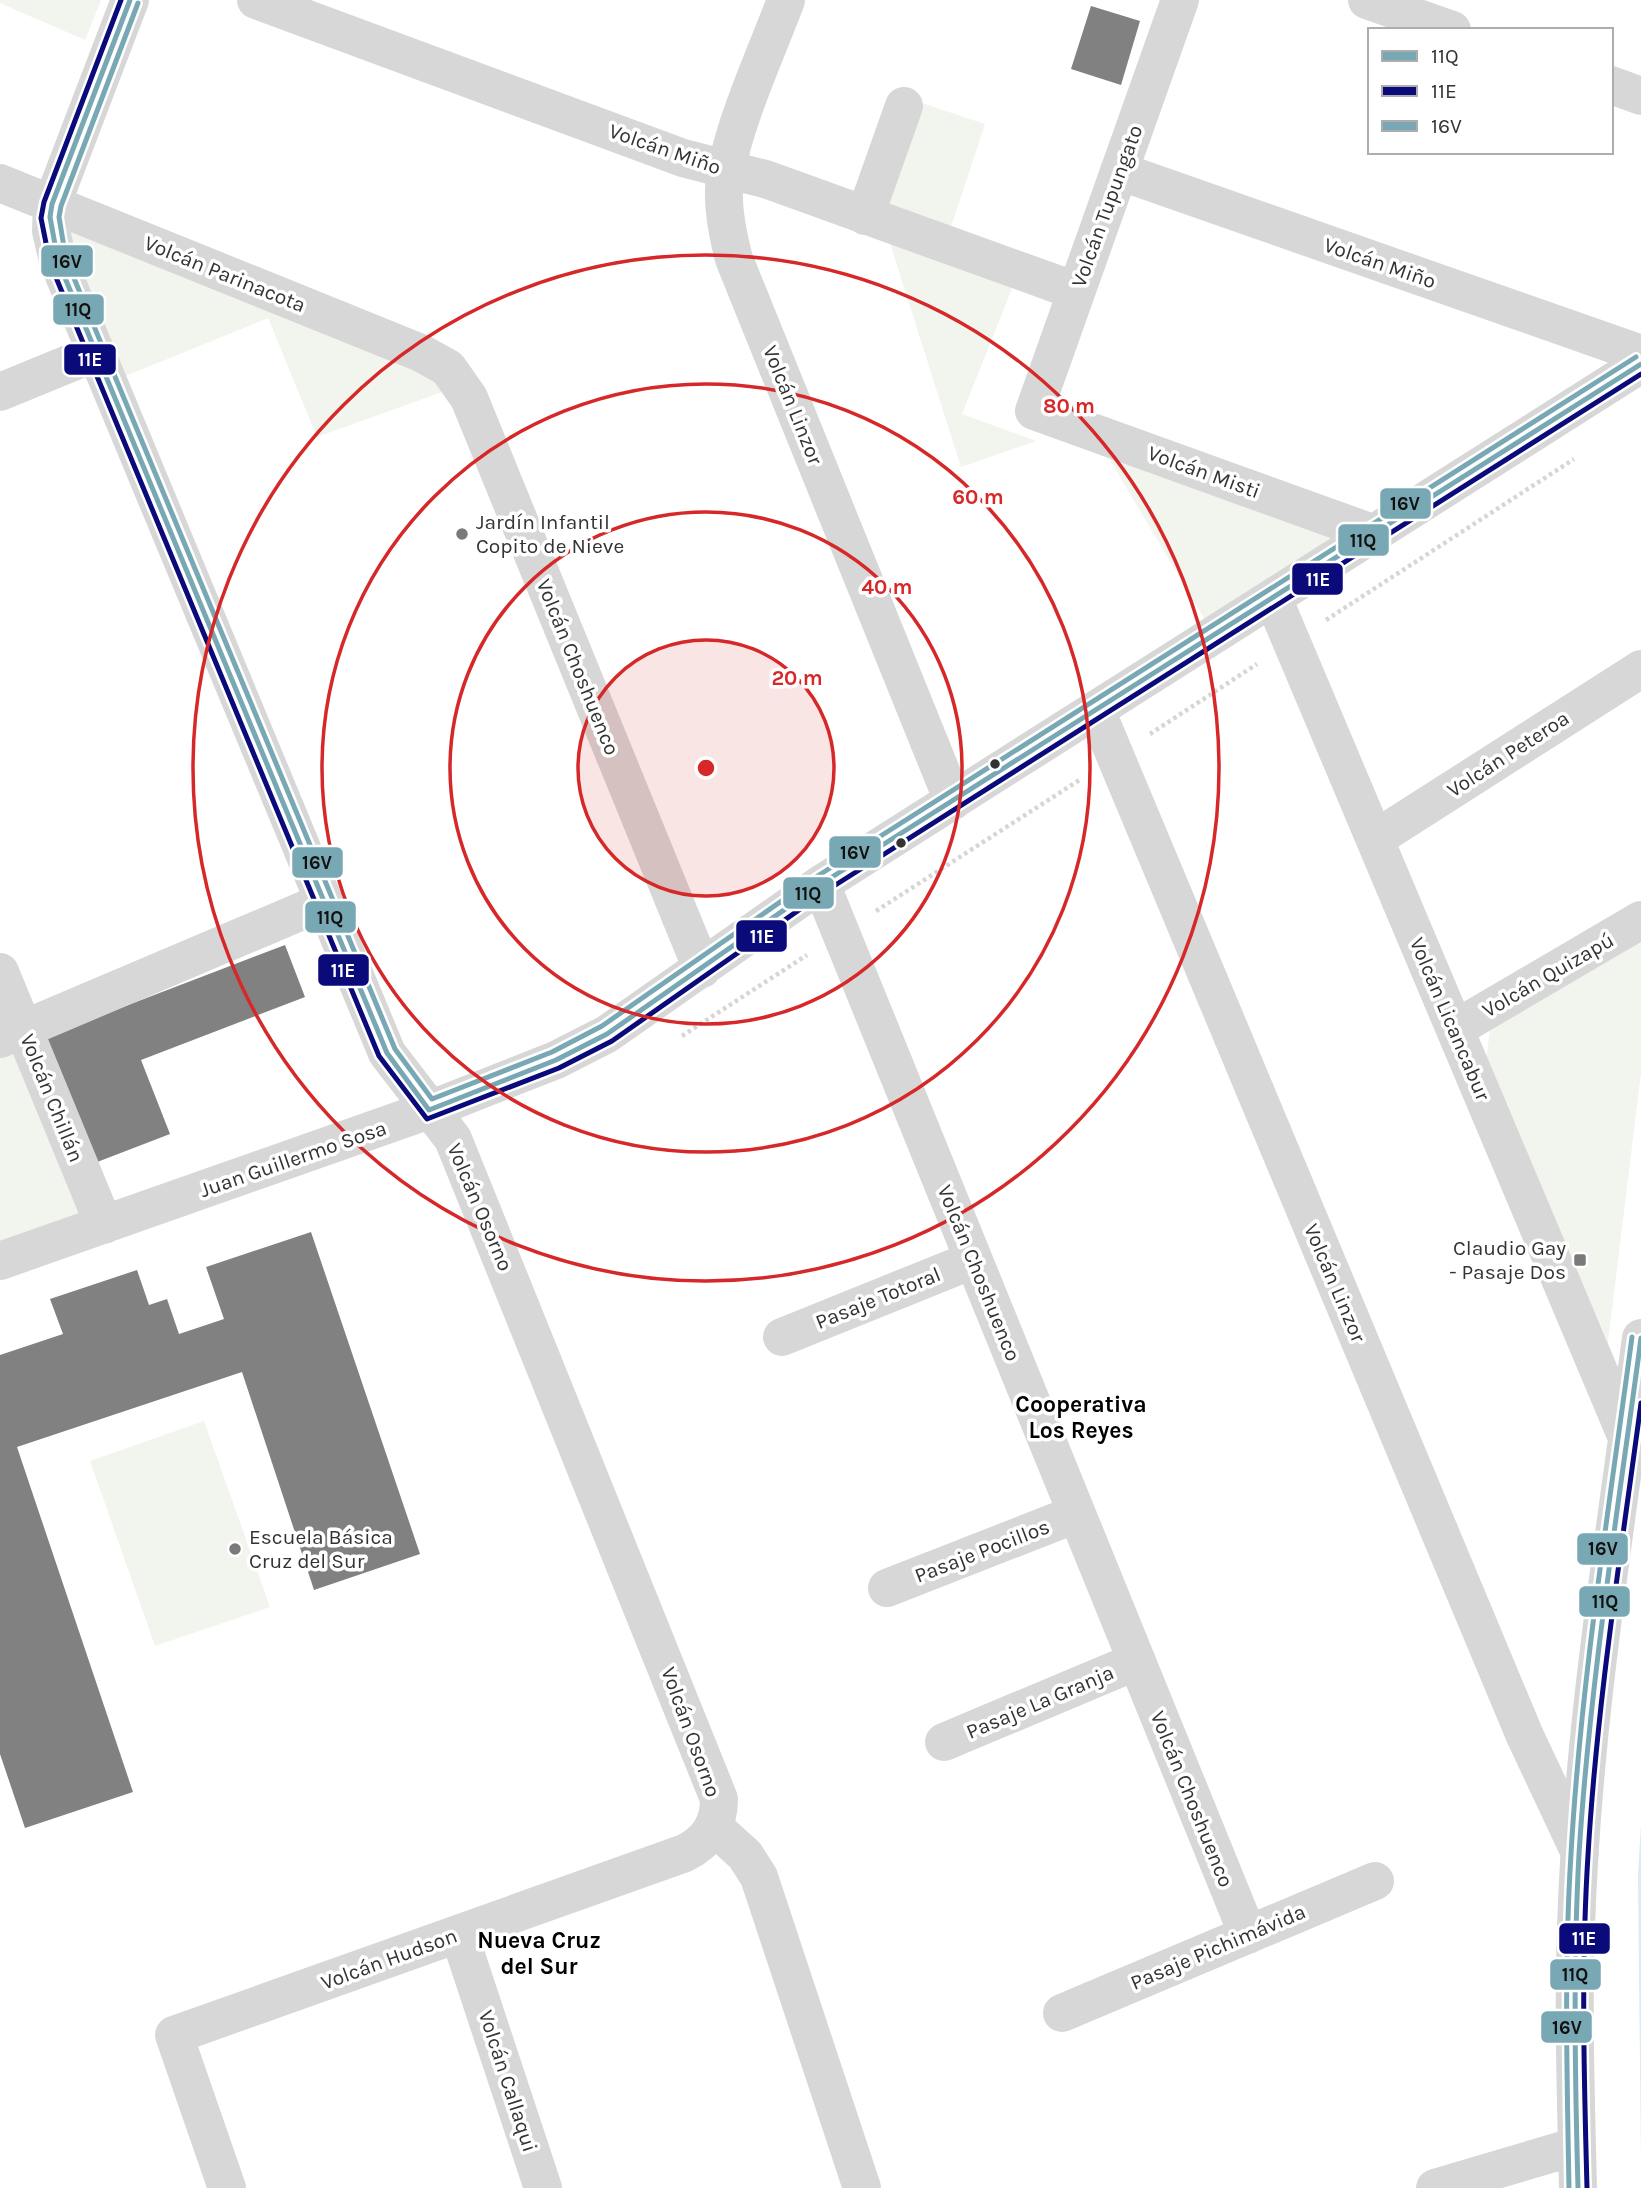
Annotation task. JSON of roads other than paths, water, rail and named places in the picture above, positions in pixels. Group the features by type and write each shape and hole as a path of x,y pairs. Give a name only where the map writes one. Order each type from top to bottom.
{"street":[{"name":"Volcán Osorno","path":"130,0 52,204 53,246 94,353 387,1053 453,1139 715,1784 719,1813 714,1827 745,1855 759,1877 862,2188"},
{"name":"Volcán Miño","path":"256,0 683,158 765,179 1076,291"},
{"name":"Volcán Linzor","path":"786,0 726,170 724,211 734,259 953,801"},
{"name":"Volcán Tupungato","path":"1034,411 1180,0"},
{"path":"1367,0 1446,28"},
{"path":"1613,86 1641,96"},
{"path":"865,216 904,106"},
{"name":"Volcán Miño","path":"1119,171 1641,354"},
{"name":"Volcán Parinacota","path":"0,183 408,348 448,368"},
{"path":"0,392 94,353"},
{"name":"Juan Guillermo Sosa","path":"0,1261 429,1110 556,1060 607,1034 702,970 821,884 1641,364"},
{"name":"Volcán Choshuenco","path":"448,368 469,398 702,970"},
{"name":"Volcán Misti","path":"1034,411 1375,534"},
{"name":"Volcán Licancabur","path":"1273,598 1628,1440"},
{"name":"Volcán Peteroa","path":"1375,839 1641,668"},
{"name":"Volcán Linzor","path":"1096,710 1519,1723 1580,1853"},
{"name":"Volcán Choshuenco","path":"821,884 1248,1935"},
{"path":"12,1034 323,902"},
{"name":"Volcán Quizapú","path":"1455,1029 1641,920"},
{"name":"Volcán Chillán","path":"0,972 12,1034 104,1225"},
{"name":"Pasaje Totoral","path":"782,1337 974,1260"},
{"path":"1578,2188 1576,1929 1580,1853 1590,1742 1641,1338"},
{"name":"Pasaje Pocillos","path":"887,1588 1076,1514"},
{"name":"Pasaje La Granja","path":"944,1742 1137,1661"},
{"name":"Volcán Hudson","path":"227,2188 174,2035 685,1853 697,1847 714,1827"},
{"name":"Pasaje Pichimávida","path":"1062,2013 1375,1881"},
{"name":"Volcán Callaqui","path":"459,1934 543,2188"},
{"path":"1435,2188 1577,2146"}],"place":[{"name":"Jardín Infantil Copito de Nieve","path":"462,534"},
{"name":"Claudio Gay - Pasaje Dos","path":"1580,1260"},
{"name":"Escuela Básica Cruz del Sur","path":"235,1549"}],"district":[{"name":"Cooperativa Los Reyes","path":"1081,1417"},
{"name":"Nueva Cruz del Sur","path":"539,1953"}]}
